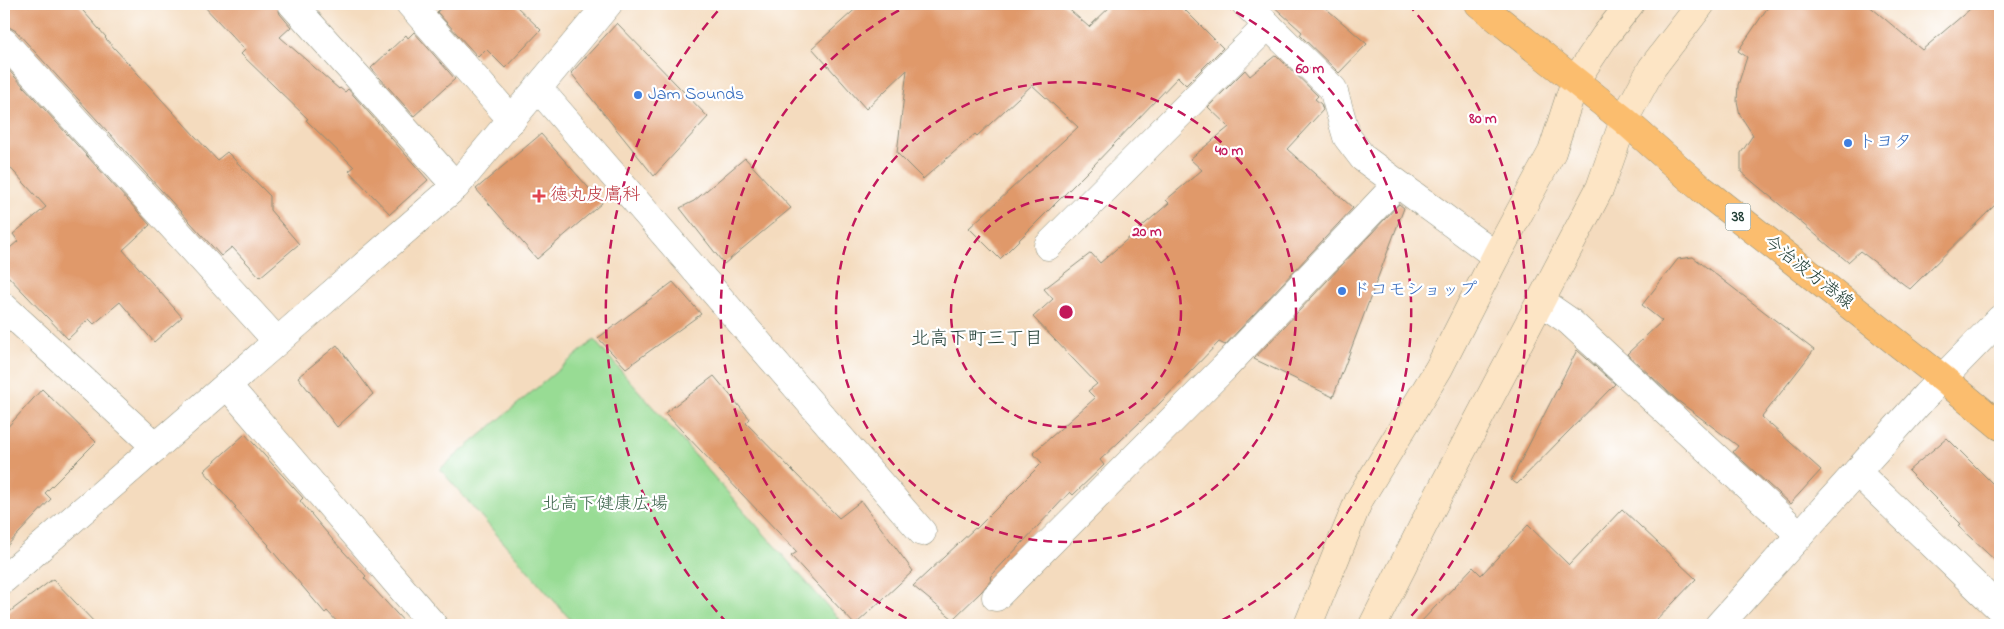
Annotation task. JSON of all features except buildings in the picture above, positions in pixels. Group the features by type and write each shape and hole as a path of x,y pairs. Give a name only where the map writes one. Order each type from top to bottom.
{"main road":[{"name":"今治波方港線","path":"1479,4 1624,120 1703,190 2000,426"}],"street":[{"path":"292,4 456,186"},
{"path":"410,4 512,120"},
{"path":"4,579 456,186 608,4"},
{"path":"1246,4 1333,89 1347,138 1363,158 1496,256"},
{"path":"1308,625 1359,500 1439,368 1552,152 1575,81 1630,4"},
{"path":"1373,625 1434,504 1600,188 1624,120 1652,68 1701,4"},
{"path":"1048,246 1268,25"},
{"path":"4,42 277,341"},
{"path":"538,88 922,532"},
{"path":"996,597 1224,368 1397,184"},
{"path":"1540,301 1569,321 1800,535"},
{"path":"4,308 156,447"},
{"path":"1719,625 1942,378 2000,319"},
{"path":"227,385 434,625"},
{"path":"1857,472 2000,609"}],"green space":[{"name":"北高下健康広場","path":"594,340 844,625 575,625 440,469"}],"place":[{"name":"Jam Sounds","path":"638,95"},
{"name":"トヨタ","path":"1848,143"},
{"name":"徳丸皮膚科","path":"539,196"},
{"name":"ドコモショップ","path":"1342,291"}],"district":[{"name":"北高下町三丁目","path":"977,339"}]}
